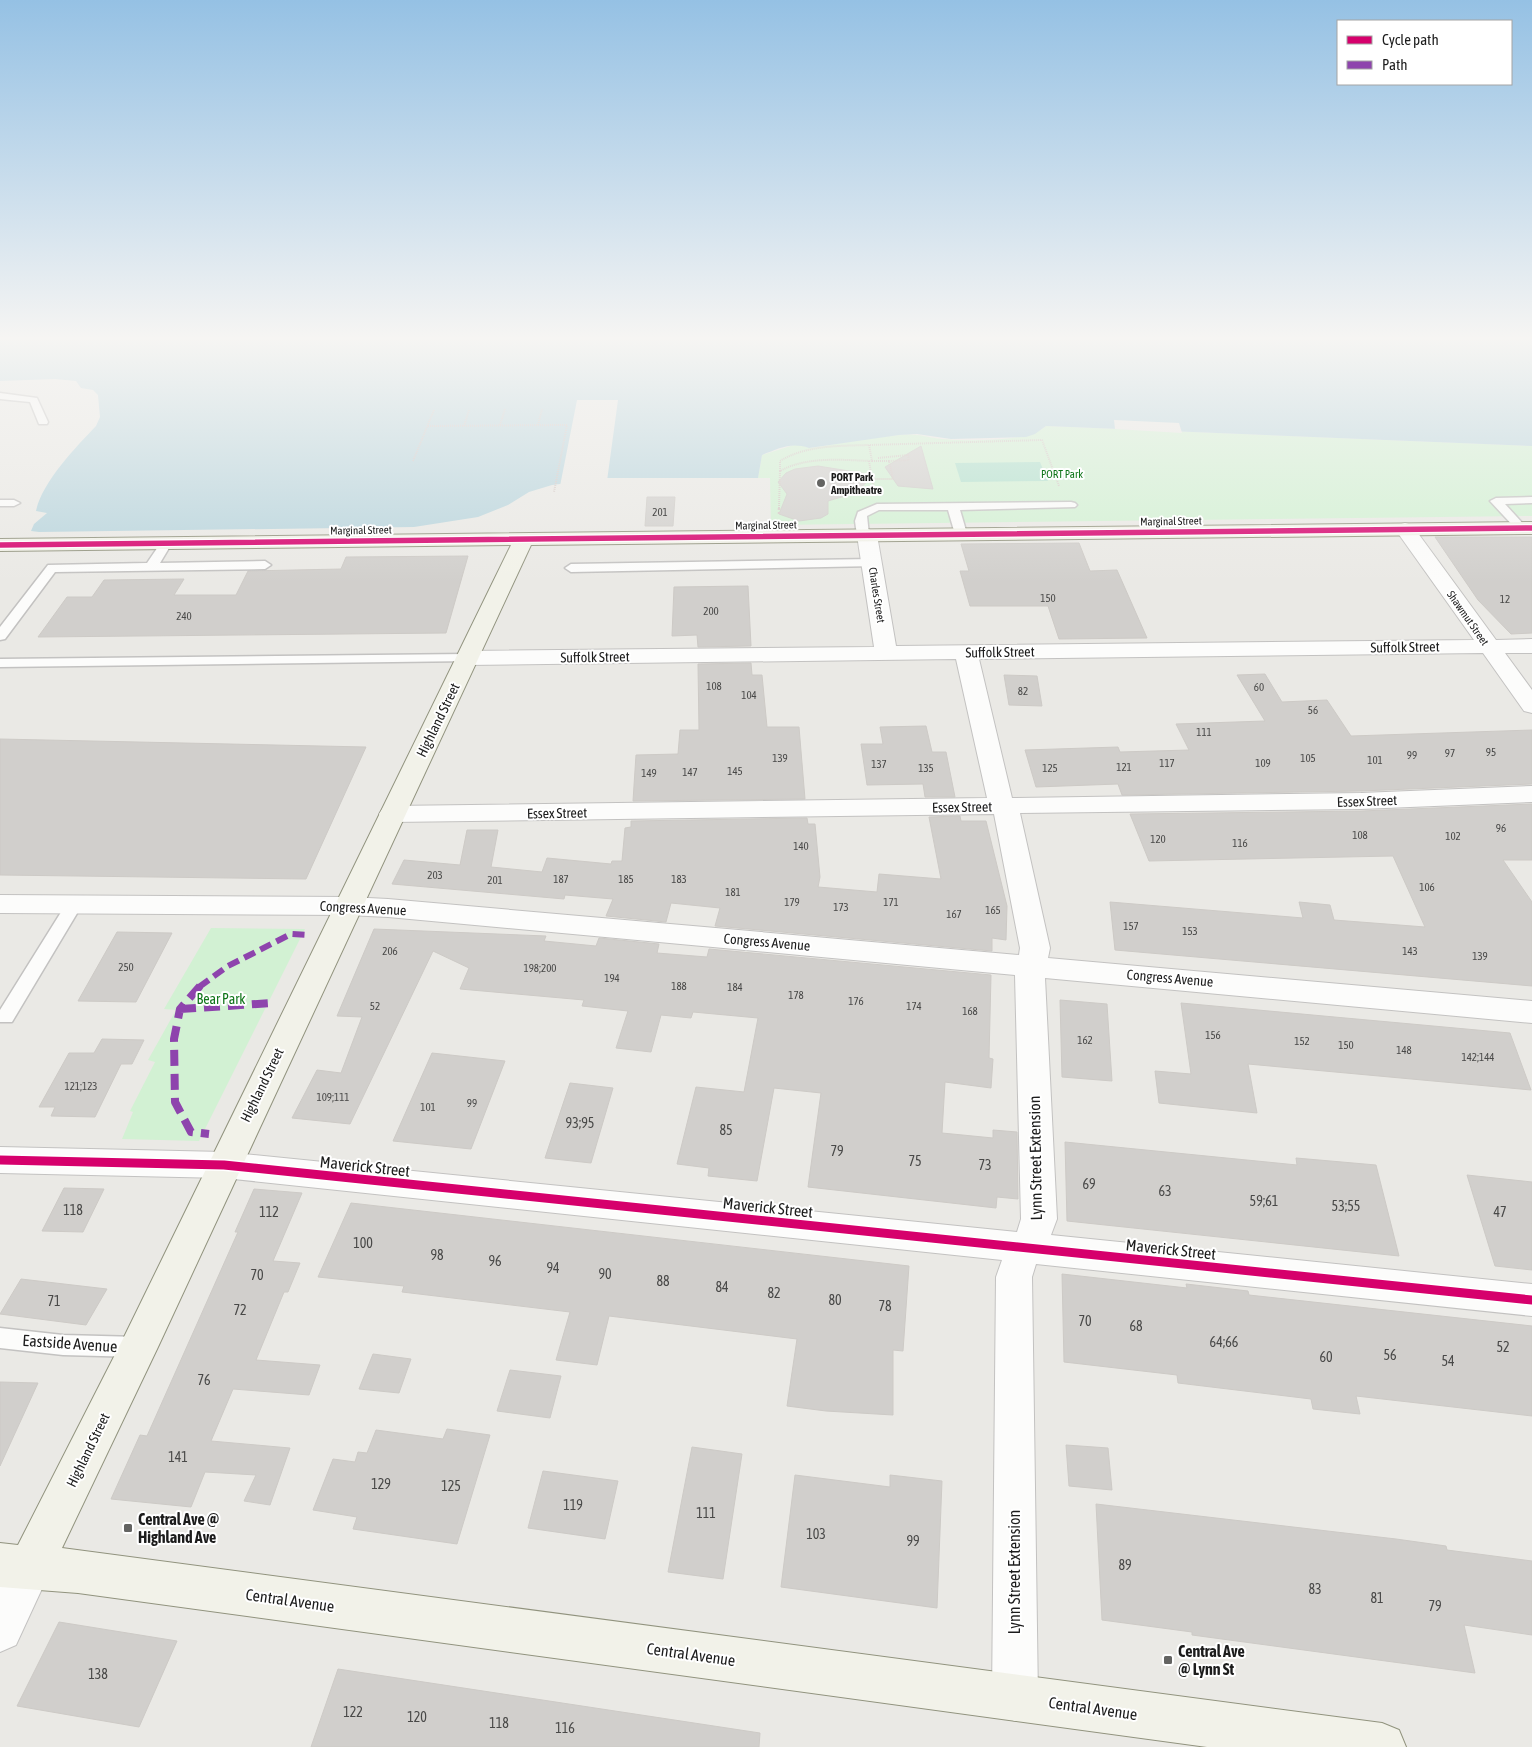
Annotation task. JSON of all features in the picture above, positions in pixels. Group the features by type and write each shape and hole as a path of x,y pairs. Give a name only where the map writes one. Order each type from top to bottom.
{"street":[{"name":"Marginal Street","path":"0,545 1527,528"},
{"name":"Shawmut Street","path":"1405,529 1532,706"},
{"name":"Charles Street","path":"865,536 872,563 886,654"},
{"name":"Highland Street","path":"0,1630 15,1566 139,1347 523,539"},
{"name":"Suffolk Street","path":"467,658 1532,646"},
{"name":"Lynn Street Extension","path":"966,653 997,793 1009,818 1034,948 1029,982 1039,1220 1036,1230 1016,1266 1014,1277 1015,1698"},
{"name":"Essex Street","path":"392,814 1351,801 1532,794"},
{"name":"Congress Avenue","path":"0,904 348,906 1532,1012"},
{"name":"Maverick Street","path":"0,1160 224,1165 1532,1300"},
{"name":"Central Avenue","path":"15,1566 78,1571 1015,1698 1224,1736 1382,1747"}],"lane":[{"path":"1527,528 1496,501 1532,500"},
{"path":"0,503 14,503"},
{"path":"865,536 860,520 862,514 877,508 1071,505"},
{"path":"953,506 961,534"},
{"path":"151,567 166,543"},
{"path":"571,568 872,563"},
{"path":"0,636 52,568 265,565"},
{"path":"0,663 467,658"},
{"path":"0,1016 6,1017 74,905"},
{"name":"Eastside Avenue","path":"0,1338 63,1345 139,1347"}],"path":[{"path":"414,461 430,421"},
{"path":"464,426 466,421"},
{"path":"500,425 501,421"},
{"path":"538,425 539,421"},
{"path":"428,426 567,425 554,492"},
{"path":"779,519 780,461 794,454 828,448 1042,440 1061,490"},
{"path":"869,445 877,508"},
{"path":"780,471 786,467 806,462 909,460 908,455 878,458"},
{"path":"872,479 893,479 889,460"}],"green space":[{"name":"PORT Park","path":"1046,426 1532,446 1532,516 771,525 770,478 758,478 762,455 797,444 810,448 878,437 906,435 953,440 996,440 1037,432"},
{"path":"1040,462 1048,481 961,482 955,463"},
{"name":"Bear Park","path":"211,928 305,929 199,1141 122,1139 133,1112 130,1111 155,1062 148,1060 176,1010 164,1009"}],"water":[{"path":"98,421 1532,421 1532,446 1046,426 1035,434 1026,437 951,439 917,434 809,448 791,446 762,455 758,478 607,478 552,485 529,492 508,505 478,517 414,527 31,531 34,524 47,513 36,511 45,488 79,444 96,426"}],"pier":[{"path":"573,421 615,421 607,481 560,486"},
{"path":"1114,421 1179,423 1182,433 1115,429"}],"building":[{"path":"921,446 933,489 898,486 885,467"},
{"name":"PORT Park Ampitheatre","path":"818,466 874,475 855,493 828,501 828,514 821,518 799,521 779,514 787,494 778,482 786,473 795,469"},
{"path":"647,497 675,497 673,526 645,526"},
{"path":"1435,537 1532,537 1532,633 1511,634 1478,600"},
{"path":"1079,543 1090,571 1117,570 1147,638 1059,639 1048,606 970,606 960,571 969,571 961,544"},
{"path":"468,556 446,633 38,637 67,597 92,597 104,580 184,579 174,595 236,595 248,571 341,569 346,557"},
{"path":"748,586 751,646 698,647 697,635 672,636 674,587"},
{"path":"751,663 752,675 762,675 767,727 799,727 805,799 633,801 636,755 678,754 680,730 699,730 698,664"},
{"path":"1265,674 1282,702 1327,700 1351,736 1532,730 1532,784 1361,791 1122,795 1118,784 1036,787 1025,750 1118,747 1120,752 1189,750 1176,724 1265,721 1237,675"},
{"path":"1004,675 1037,676 1042,706 1009,705"},
{"path":"926,726 932,752 946,752 955,797 925,797 923,784 867,785 861,744 883,744 880,727"},
{"path":"0,739 366,747 306,879 0,875"},
{"path":"1532,804 1532,860 1503,860 1532,902 1532,986 1115,950 1110,902 1303,918 1299,902 1330,905 1334,920 1425,927 1393,856 1149,861 1130,814 1361,811"},
{"path":"960,816 961,821 986,821 1007,906 1006,940 992,938 992,951 715,926 720,908 671,903 666,922 606,916 613,899 565,895 564,899 392,884 404,860 460,865 467,830 498,830 491,867 542,872 547,858 611,864 612,861 622,861 625,828 631,827 631,821 807,818 808,824 815,824 820,877 818,887 877,892 879,874 941,879 929,817"},
{"path":"374,929 546,936 544,941 596,946 599,938 659,944 657,953 707,957 709,949 991,975 989,1058 993,1059 991,1088 945,1082 942,1133 993,1138 993,1130 1017,1132 1018,1199 997,1197 996,1208 808,1187 821,1093 774,1088 757,1181 708,1176 709,1168 677,1164 696,1087 744,1092 758,1018 693,1012 691,1018 661,1015 651,1052 616,1048 628,1011 582,1006 584,1000 460,989 469,968 433,951 350,1124 292,1118 317,1070 341,1073 362,1017 337,1016"},
{"path":"117,932 172,933 136,1002 78,1001"},
{"path":"1060,1000 1107,1004 1112,1081 1062,1077"},
{"path":"1181,1003 1510,1033 1531,1090 1248,1064 1257,1113 1159,1103 1155,1071 1191,1074"},
{"path":"102,1039 144,1040 132,1064 121,1064 95,1117 51,1116 55,1107 39,1107 69,1053 94,1053"},
{"path":"432,1053 505,1061 471,1149 393,1141"},
{"path":"570,1083 613,1088 591,1163 545,1158"},
{"path":"1065,1142 1297,1165 1296,1158 1376,1165 1399,1256 1067,1221"},
{"path":"1467,1175 1532,1182 1532,1270 1495,1266"},
{"path":"64,1188 104,1189 83,1232 42,1231"},
{"path":"254,1189 302,1193 273,1261 300,1263 288,1292 284,1292 256,1360 320,1365 309,1395 233,1389 211,1441 290,1448 270,1505 244,1501 256,1475 205,1472 191,1507 111,1499 140,1435 147,1436 238,1232 235,1232"},
{"path":"351,1203 909,1266 903,1351 893,1350 893,1415 826,1411 787,1406 797,1339 609,1316 597,1365 556,1360 570,1312 402,1292 404,1286 318,1277"},
{"path":"1062,1274 1187,1288 1186,1284 1248,1291 1249,1295 1532,1326 1532,1416 1356,1396 1360,1414 1313,1409 1311,1399 1178,1383 1177,1375 1064,1362"},
{"path":"21,1279 107,1289 86,1325 0,1314"},
{"path":"373,1354 411,1359 399,1393 359,1389"},
{"path":"510,1370 561,1376 550,1418 497,1411"},
{"path":"0,1382 38,1383 0,1466"},
{"path":"447,1429 490,1435 457,1544 353,1529 357,1517 313,1510 333,1459 355,1462 358,1452 367,1453 376,1430 443,1439"},
{"path":"1066,1445 1108,1448 1112,1490 1069,1486"},
{"path":"692,1447 742,1454 723,1579 668,1572"},
{"path":"543,1471 618,1481 605,1539 528,1528"},
{"path":"795,1475 890,1487 890,1475 942,1481 937,1608 781,1587"},
{"path":"1096,1504 1396,1539 1446,1546 1447,1550 1532,1561 1532,1635 1464,1625 1475,1673 1192,1635 1192,1632 1102,1620"},
{"path":"59,1622 177,1641 139,1727 17,1706"},
{"path":"338,1669 760,1733 759,1747 311,1747"}],"marked path":[{"path":"209,1134 191,1132 175,1102 174,1039 180,1009 200,986 228,966 291,934 307,935"},
{"path":"180,1009 273,1003"}],"cycle path":[{"path":"0,545 1532,528"},
{"path":"0,1160 224,1165 1532,1300"}],"place":[{"name":"PORT Park Ampitheatre","path":"821,483"},
{"name":"Central Ave @ Highland Ave","path":"128,1528"},
{"name":"Central Ave @ Lynn St","path":"1168,1660"}]}
